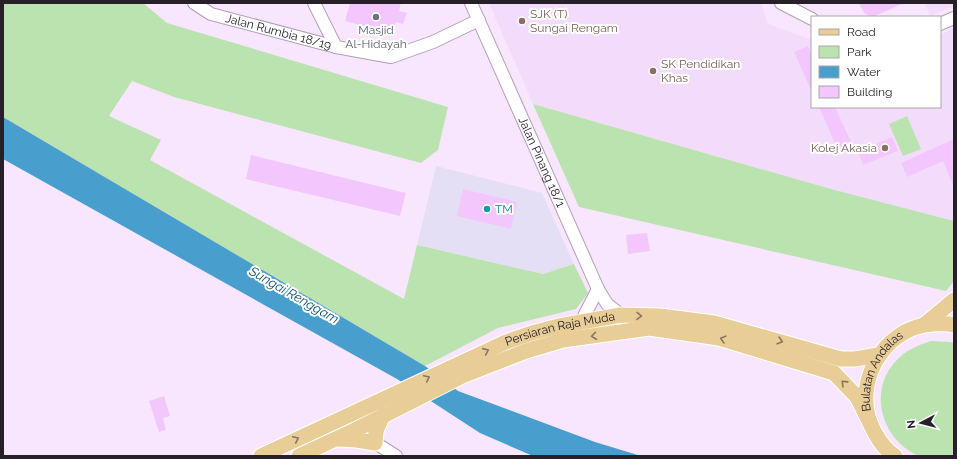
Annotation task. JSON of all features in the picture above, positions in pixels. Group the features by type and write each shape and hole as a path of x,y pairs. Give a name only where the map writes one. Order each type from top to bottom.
{"main road":[{"path":"924,324 954,300"},
{"name":"Persiaran Raja Muda","path":"261,456 341,418 409,394 456,372 506,342 532,333 621,315 660,316 714,323 841,359 855,359 878,355"},
{"name":"Bulatan Andalas","path":"893,455 880,442 872,427 866,409 866,390 870,372 878,355 891,341 906,331 924,324 948,323 954,325"},
{"name":"Persiaran Raja Muda","path":"456,372 562,340 649,328 719,338 834,373 857,397 872,427"},
{"name":"Persiaran Raja Muda","path":"299,456 384,415 409,394"},
{"path":"336,439 351,439 375,443 376,431 384,415"}],"street":[{"name":"Jalan Rumbia 18/19","path":"194,3 211,14 336,47 391,57 433,42 479,20"},
{"path":"314,3 336,47"},
{"name":"Jalan Pinang 18/1","path":"472,3 598,289 606,304 621,315"},
{"path":"781,3 811,19"},
{"path":"941,24 954,18"},
{"path":"581,322 598,289"},
{"path":"341,418 355,430 396,456"}],"shaded area":[{"name":"SK Pendidikan Khas","path":"489,3 761,3 768,24 811,40 811,108 941,108 941,34 954,28 954,221 831,189 533,104"},
{"path":"925,3 954,3 954,6 930,16"},
{"path":"436,166 542,193 574,264 543,274 417,245"}],"green space":[{"path":"3,3 143,3 167,23 448,107 438,150 421,163 174,97 132,81 109,116 161,140 150,160 404,299 417,245 543,274 574,264 588,293 576,309 498,328 425,366 3,117"},
{"path":"533,104 831,189 954,221 954,281 946,291 579,207"},
{"path":"907,116 921,149 903,156 889,124"},
{"path":"931,341 954,343 954,456 921,456 904,447 894,437 882,411 881,397 883,383 889,370 906,352"}],"water":[{"name":"Sungai Renggam","path":"3,117 425,366 458,391 595,442 641,456 533,456 480,433 397,379 3,159"}],"building":[{"name":"Masjid Al-Hidayah","path":"350,3 401,3 399,11 407,13 403,24 396,22 392,35 373,29 371,34 362,32 364,26 345,21"},
{"path":"859,3 904,3 875,16 870,16 864,13"},
{"path":"808,46 811,53 811,90 794,52"},
{"name":"Kolej Akasia","path":"819,108 835,108 851,142 837,148"},
{"name":"Kolej Akasia","path":"892,137 898,151 863,165 858,152"},
{"name":"Kolej Akasia","path":"954,139 954,187 943,161 907,177 901,163"},
{"path":"251,155 406,193 400,216 246,179"},
{"name":"TM","path":"463,189 517,202 511,229 457,216"},
{"path":"647,233 650,251 628,254 626,235"},
{"path":"164,396 170,416 163,418 166,430 159,432 149,401"}],"place":[{"name":"Masjid Al-Hidayah","path":"376,17"},
{"name":"SJK (T) Sungai Rengam","path":"522,21"},
{"name":"SK Pendidikan Khas","path":"653,71"},
{"name":"Kolej Akasia","path":"885,148"},
{"name":"TM","path":"487,209"}]}
